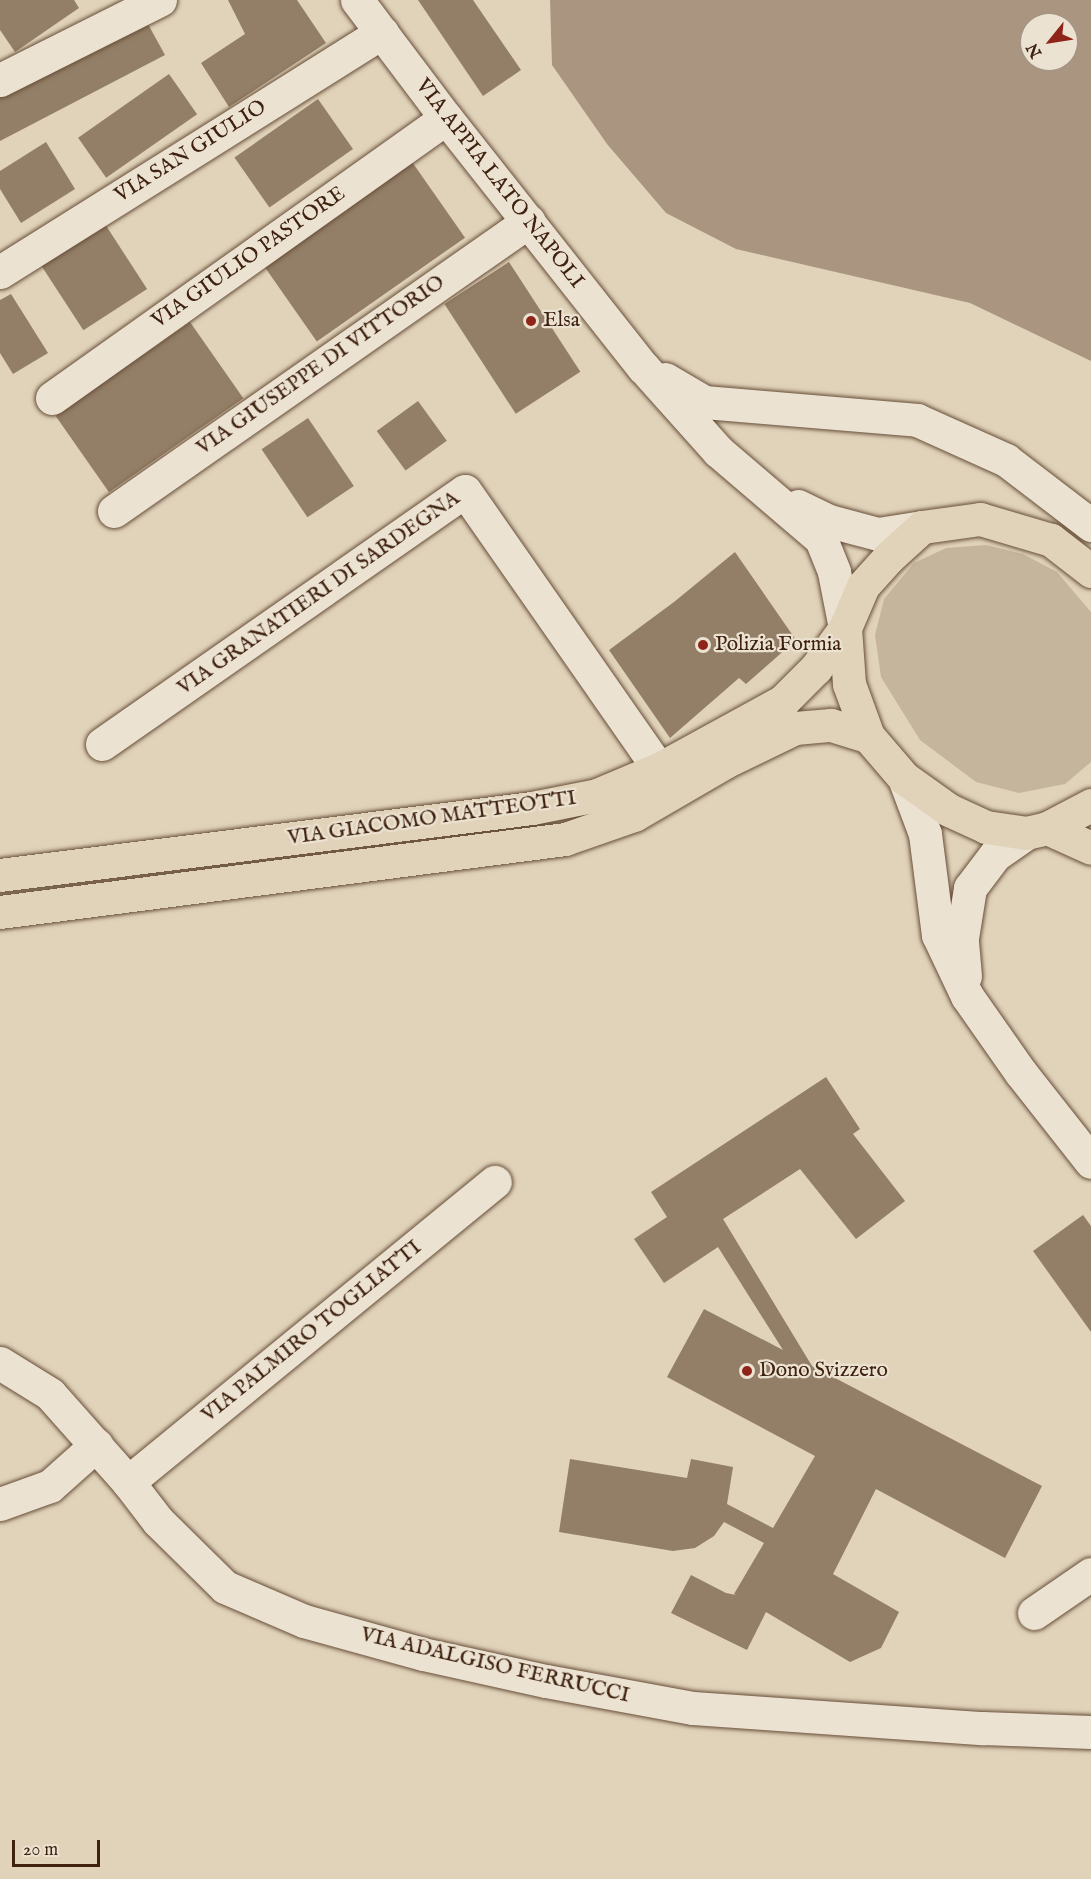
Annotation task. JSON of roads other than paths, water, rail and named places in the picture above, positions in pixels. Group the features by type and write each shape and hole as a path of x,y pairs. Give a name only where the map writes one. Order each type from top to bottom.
{"main road":[{"path":"1091,571 1051,540 980,519 922,527 889,557 863,586 845,628 849,684 868,736 904,778 949,810 986,827 1036,831 1091,848"},
{"name":"VIA GIACOMO MATTEOTTI","path":"0,875 532,808 597,795 659,769 783,701 816,668 845,628"},
{"name":"VIA GIACOMO MATTEOTTI","path":"0,912 565,839 633,815 725,762 795,728 831,725 868,736"},
{"path":"1036,831 1091,805"}],"street":[{"path":"0,80 160,0"},
{"name":"VIA APPIA LATO NAPOLI","path":"357,0 446,118 643,367 718,451 821,538 834,572 845,628"},
{"name":"VIA SAN GIULIO","path":"0,272 382,32"},
{"name":"VIA GIULIO PASTORE","path":"52,398 446,118"},
{"name":"VIA GIUSEPPE DI VITTORIO","path":"114,511 529,221"},
{"name":"VIA APPIA LATO NAPOLI","path":"643,367 704,402 917,420 1006,460 1091,525"},
{"name":"VIA GRANATIERI DI SARDEGNA","path":"102,744 465,491 659,769"},
{"name":"VIA APPIA LATO NAPOLI","path":"769,493 829,521 878,534 922,527"},
{"path":"904,778 925,834 938,935 968,996 1022,1073 1089,1156"},
{"path":"968,996 962,938 970,888 995,855 1036,831"},
{"name":"VIA PALMIRO TOGLIATTI","path":"128,1482 495,1182"},
{"name":"VIA ADALGISO FERRUCCI","path":"0,1363 50,1394 128,1482 158,1521 225,1587 304,1621 423,1654 546,1681 693,1708 982,1728 1091,1732"},
{"path":"0,1504 50,1486 96,1445"},
{"path":"1034,1613 1091,1574"}],"place":[{"name":"Elsa","path":"531,321"},
{"name":"Polizia Formia","path":"703,645"},
{"name":"Dono Svizzero","path":"747,1371"}]}
